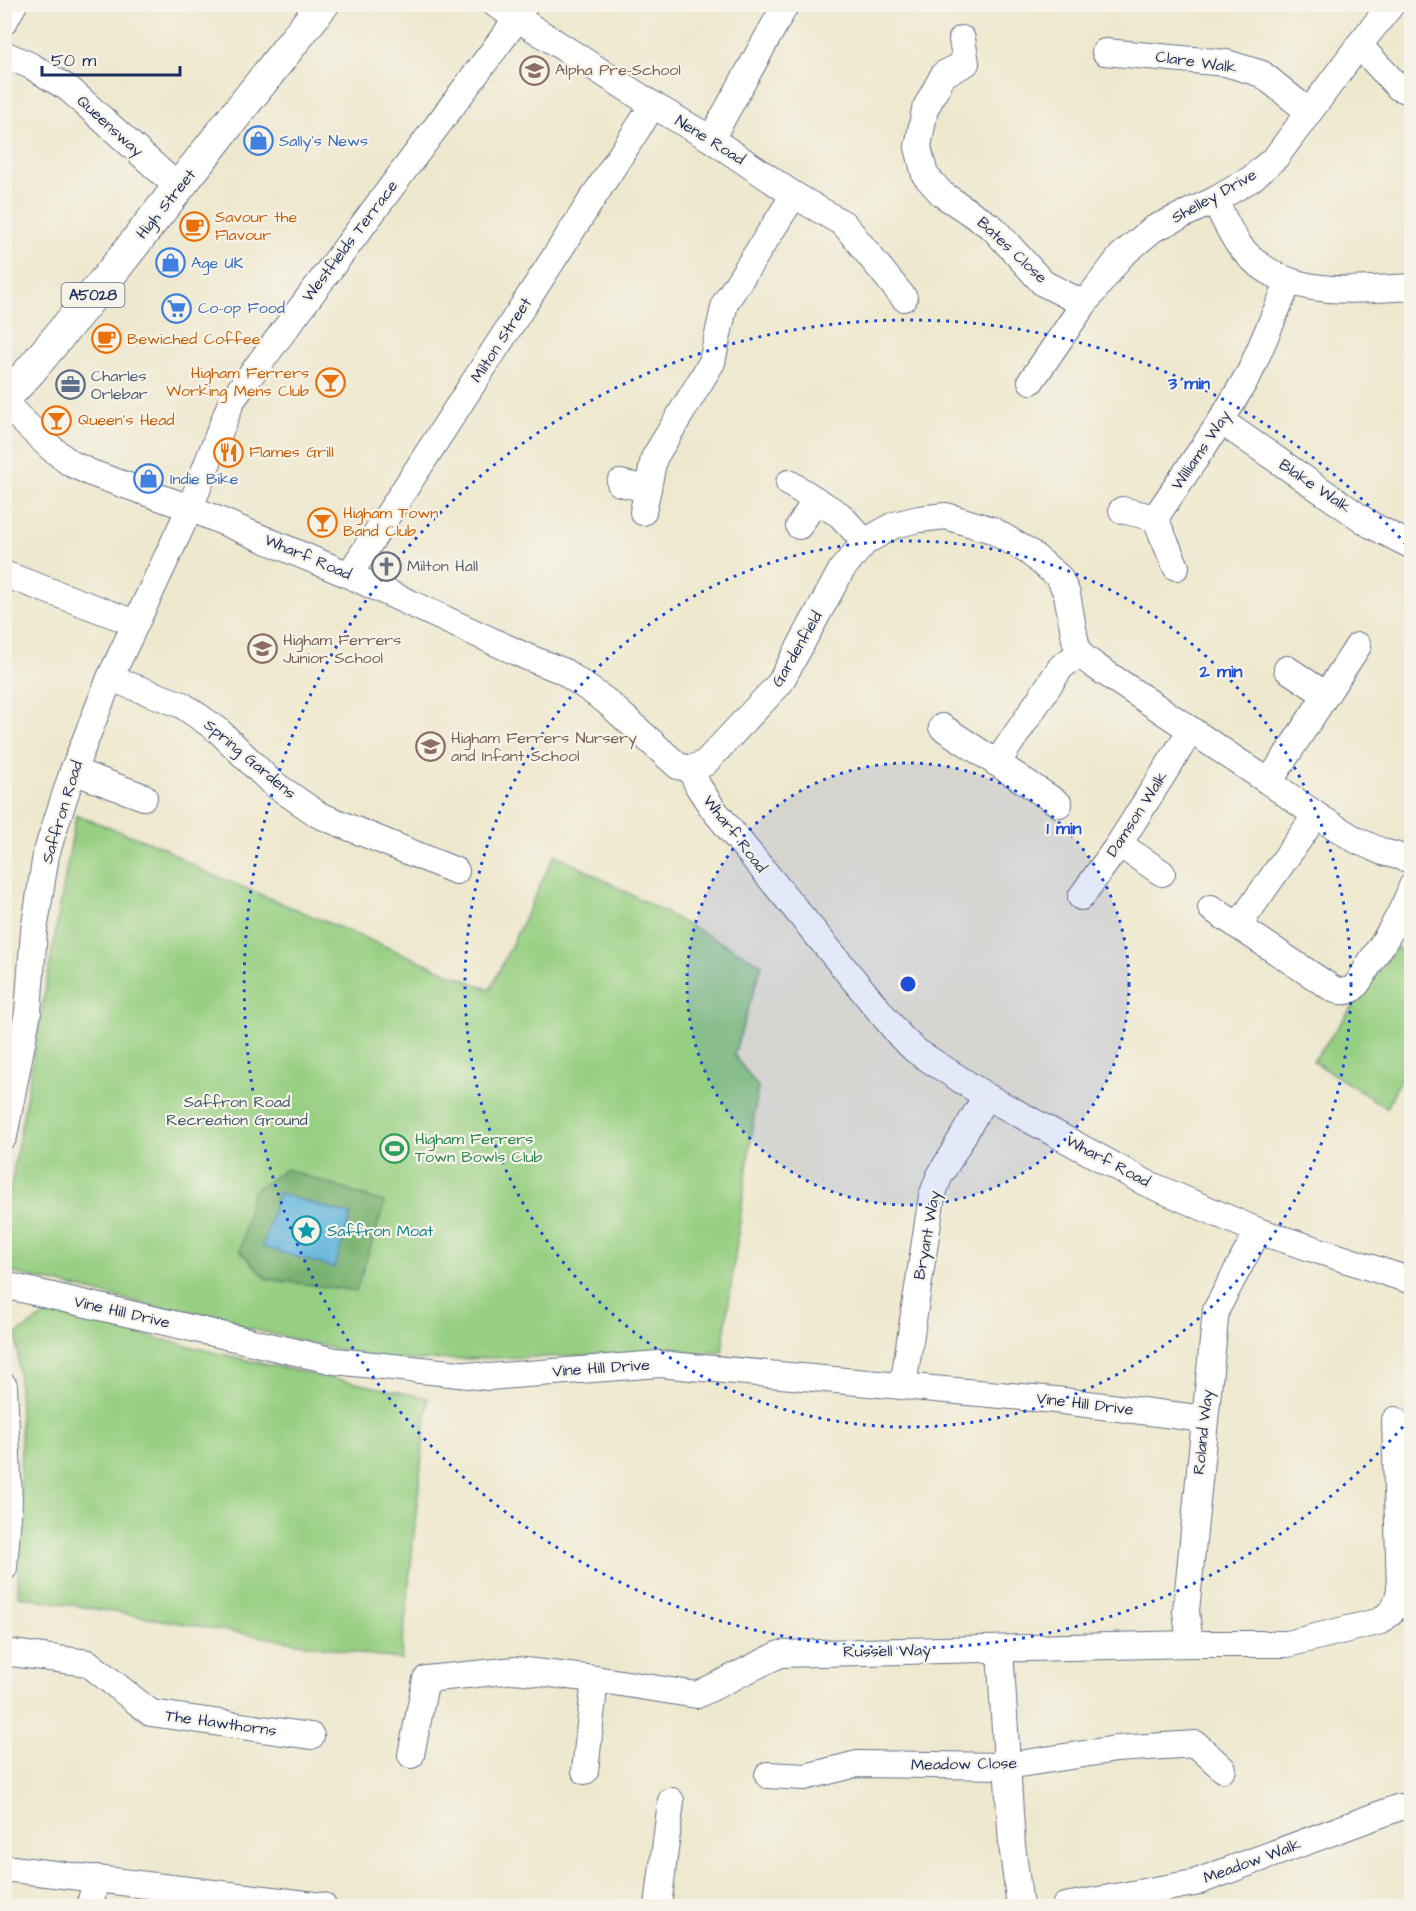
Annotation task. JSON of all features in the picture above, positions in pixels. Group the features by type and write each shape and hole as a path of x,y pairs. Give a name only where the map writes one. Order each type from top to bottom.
{"main road":[{"name":"High Street","path":"4,401 179,188 323,4"}],"street":[{"path":"4,21 14,4"},
{"name":"Nene Road","path":"495,4 521,12 653,105 711,139 794,195 844,224 904,298"},
{"path":"711,139 786,4"},
{"name":"Shelley Drive","path":"1031,381 1084,304 1121,256 1135,243 1153,229 1215,200 1251,179 1276,157 1392,4"},
{"name":"Westfields Terrace","path":"190,508 232,400 521,12"},
{"name":"Bates Close","path":"962,39 966,63 944,74 925,109 918,147 925,175 942,194 993,228 1043,283 1084,304"},
{"path":"1359,45 1398,87 1412,92"},
{"name":"Clare Walk","path":"1105,52 1226,63 1262,74 1309,112"},
{"name":"Queensway","path":"4,54 31,66 69,89 179,188"},
{"name":"Milton Street","path":"349,574 653,105"},
{"path":"620,483 645,500 654,458 712,362 725,303 794,195"},
{"path":"1215,200 1240,246 1261,267 1289,281 1320,289 1412,287"},
{"name":"Williams Way","path":"1155,518 1221,421 1250,372 1289,281"},
{"name":"Wharf Road","path":"4,401 51,448 70,463 112,482 190,508 349,574 526,657 563,671 606,701 678,766 691,769 698,786 713,809 901,1037 916,1051 986,1096 1146,1183 1258,1231 1412,1281"},
{"name":"Blake Walk","path":"1221,421 1371,525 1412,546"},
{"path":"789,483 840,514 865,542"},
{"path":"799,526 816,500"},
{"name":"Gardenfield","path":"691,769 705,762 780,683 842,569 865,542 894,525 946,516 955,507 1029,552 1059,577 1067,594 1079,654"},
{"name":"Saffron Road","path":"4,1136 28,1012 34,932 46,855 73,771 110,678 190,508"},
{"path":"1122,510 1155,518 1176,567"},
{"path":"4,574 135,623"},
{"path":"1269,782 1358,645"},
{"path":"997,763 1061,668 1079,654 1356,840 1383,852 1412,860"},
{"path":"1287,669 1326,695"},
{"name":"Spring Gardens","path":"110,678 182,705 218,729 271,782 319,815 456,871"},
{"path":"942,727 1059,804"},
{"name":"Damson Walk","path":"1081,897 1119,844 1191,730"},
{"path":"73,771 144,797"},
{"path":"1238,926 1316,815"},
{"path":"1119,844 1162,873"},
{"path":"1211,908 1333,989 1342,992 1351,990 1358,982 1390,932 1412,886"},
{"name":"Bryant Way","path":"903,1386 932,1196 939,1177 986,1096"},
{"name":"Roland Way","path":"1190,1644 1186,1611 1216,1310 1258,1231"},
{"name":"Vine Hill Drive","path":"4,1285 335,1361 488,1377 659,1364 1055,1400 1205,1419"},
{"path":"4,1386 9,1502 4,1568"},
{"name":"Russell Way","path":"411,1755 426,1679 516,1670 596,1679 697,1695 780,1654 1190,1644 1287,1644 1382,1621 1395,1608 1400,1591 1395,1420"},
{"path":"1000,1649 1012,1845 1020,1906"},
{"name":"The Hawthorns","path":"4,1652 88,1663 151,1713 310,1736"},
{"path":"585,1771 596,1679"},
{"name":"Meadow Close","path":"768,1775 805,1777 857,1764 1007,1766 1116,1749 1196,1744 1223,1769"},
{"path":"658,1906 671,1801"},
{"name":"Meadow Walk","path":"1065,1906 1194,1883 1400,1807"},
{"path":"4,1868 323,1906"},
{"path":"90,1906 96,1878"}],"green space":[{"name":"Saffron Road Recreation Ground","path":"76,815 162,847 199,869 490,990 555,854 762,964 734,1055 758,1087 722,1352 387,1361 5,1271 5,1218"},
{"path":"1396,948 1411,955 1411,1059 1386,1108 1313,1061"},
{"path":"286,1169 385,1203 356,1291 267,1279 240,1251 252,1192"},
{"path":"50,1312 246,1360 428,1398 401,1660 18,1596 21,1438 17,1334"}],"water":[{"name":"Saffron Moat","path":"278,1193 351,1215 334,1268 262,1247"}],"place":[{"name":"Alpha Pre-School","path":"534,70"},
{"name":"Sally's News","path":"258,141"},
{"name":"Savour the Flavour","path":"194,226"},
{"name":"Age UK","path":"170,263"},
{"name":"Co-op Food","path":"177,308"},
{"name":"Bewiched Coffee","path":"106,339"},
{"name":"Higham Ferrers Working Mens Club","path":"330,382"},
{"name":"Charles Orlebar","path":"70,385"},
{"name":"Queen's Head","path":"57,420"},
{"name":"Flames Grill","path":"228,452"},
{"name":"Indie Bike","path":"149,479"},
{"name":"Higham Town Band Club","path":"322,522"},
{"name":"Milton Hall","path":"386,566"},
{"name":"Higham Ferrers Junior School","path":"262,649"},
{"name":"Higham Ferrers Nursery and Infant School","path":"430,747"},
{"name":"Higham Ferrers Town Bowls Club","path":"394,1148"},
{"name":"Saffron Moat","path":"306,1231"}]}
